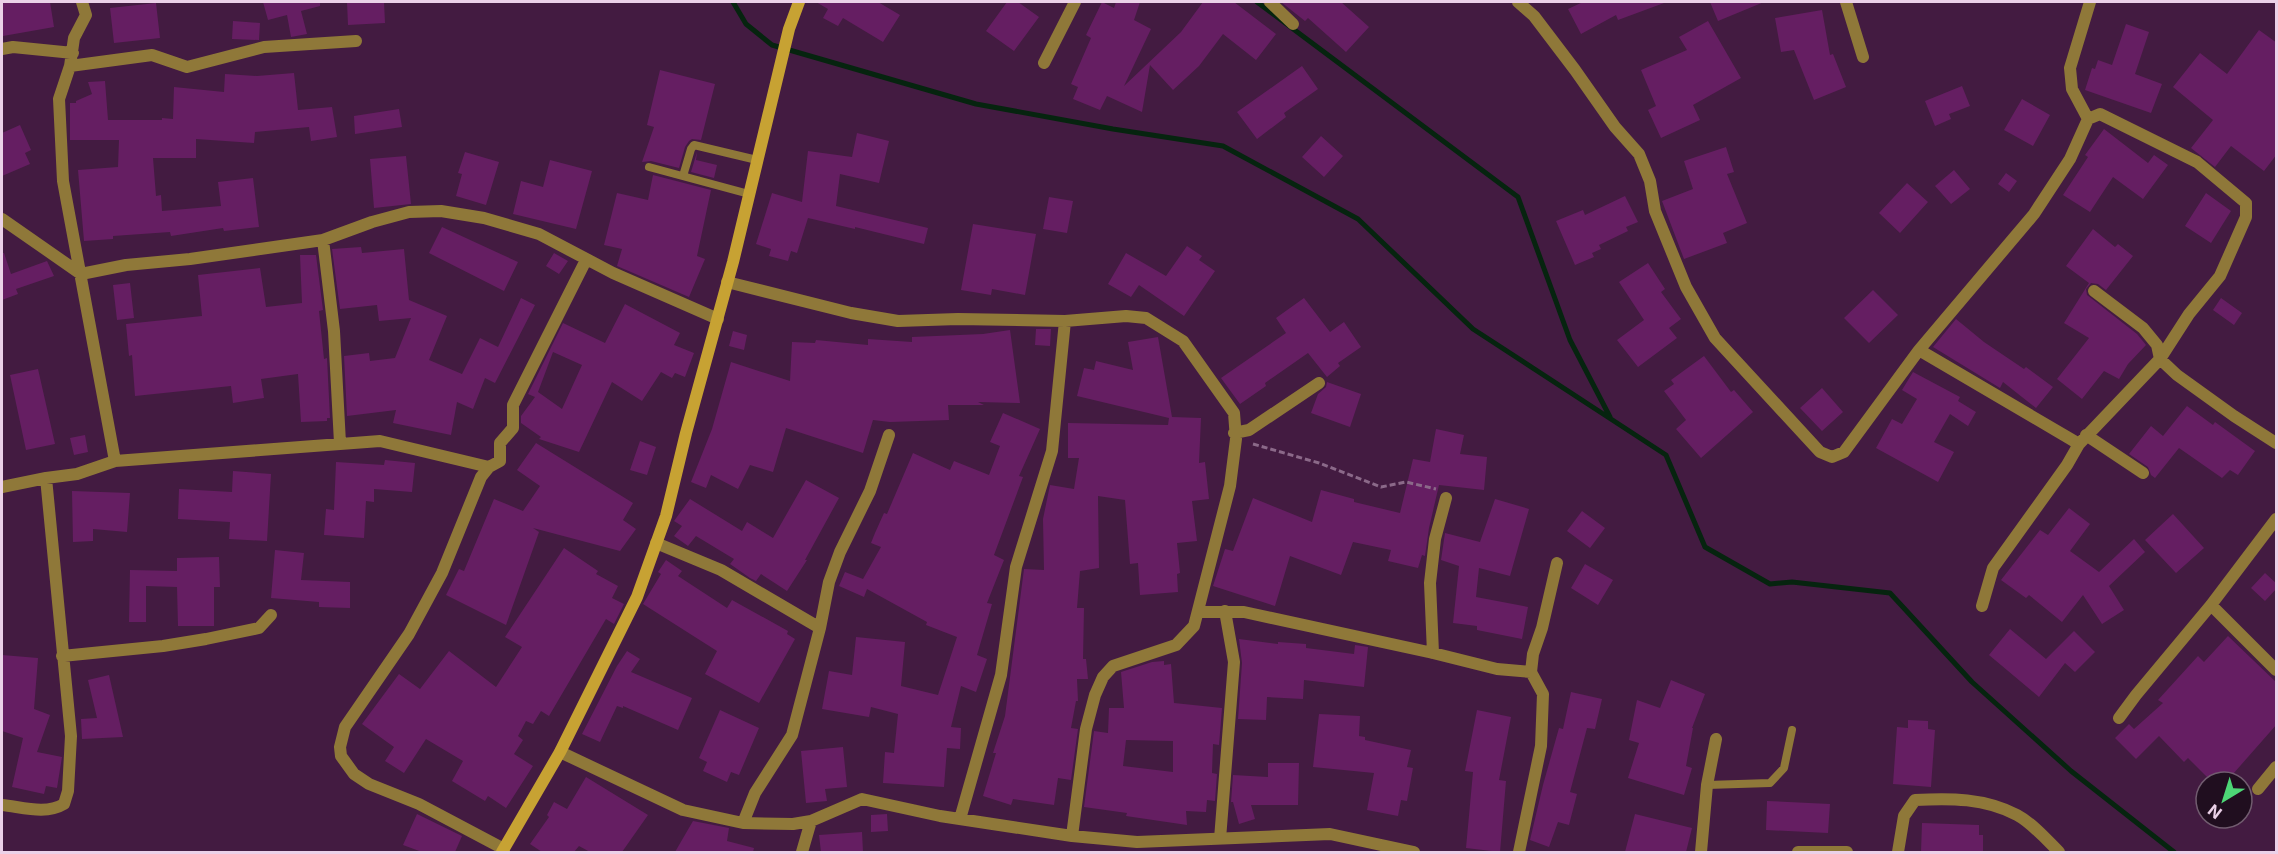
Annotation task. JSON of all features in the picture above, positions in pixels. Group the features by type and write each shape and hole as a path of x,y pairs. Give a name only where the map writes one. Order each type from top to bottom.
{"street":[{"path":"82,2 86,15 74,38 74,53 59,99 63,180 115,461"},
{"path":"586,260 516,397 513,405 513,428 500,443 500,461 489,467 480,477 442,573 409,634 345,727 340,747 341,756 354,774 369,784 419,804 503,851 560,752 637,597 666,516 686,433 718,319 789,29 799,2"},
{"path":"1044,63 1075,2"},
{"path":"1270,2 1293,24"},
{"path":"1518,2 1534,16 1615,127 1639,154 1650,181 1655,211 1686,287 1715,338 1820,452 1832,457 1844,452 1919,350 2034,214 2070,159 2088,119 2100,114 2179,152 2197,162 2246,203 2246,217 2220,276 2189,314 2160,359 2083,439 1993,568 1982,606"},
{"path":"1846,2 1863,57"},
{"path":"2088,119 2072,89 2070,68 2090,2"},
{"path":"70,66 152,56 187,67 264,47 356,41"},
{"path":"2,49 13,47 74,53"},
{"path":"2,219 81,274 126,265 190,259 323,240 372,222 409,212 441,211 484,218 539,234 586,260 718,319"},
{"path":"323,240 334,331 340,443"},
{"path":"727,282 851,313 898,321 958,319 1065,321 1126,316 1146,318 1183,342 1234,413 1235,436 1230,486 1194,626 1176,645 1113,666 1103,677 1095,695 1086,729 1072,836"},
{"path":"2094,291 2144,328 2157,345 2160,359 2177,375 2234,416 2277,443"},
{"path":"960,819 1001,675 1016,567 1052,451 1065,321"},
{"path":"1919,350 2143,473"},
{"path":"1235,436 1248,430 1319,383"},
{"path":"743,823 755,793 792,735 820,627 829,582 840,552 870,490 888,435"},
{"path":"2,487 77,474 115,461 380,441 489,467"},
{"path":"2,805 44,810 57,808 64,804 68,791 71,736 46,478"},
{"path":"1433,653 1430,583 1435,540 1446,498"},
{"path":"2119,718 2277,519"},
{"path":"656,543 721,570 820,627"},
{"path":"1519,852 1541,746 1543,694 1532,672 1533,654 1542,628 1557,563"},
{"path":"2211,605 2277,670"},
{"path":"1220,838 1234,662 1225,611"},
{"path":"1198,612 1244,612 1497,669 1532,672"},
{"path":"62,656 206,639 260,628 271,615"},
{"path":"1701,852 1707,785 1716,739"},
{"path":"560,752 683,810 743,823 793,824 811,821 862,799 960,819 1136,847 1220,838 1330,834 1414,852"},
{"path":"2258,789 2277,766"},
{"path":"1898,852 1904,816 1915,800 1949,798 1987,803 2018,816 2059,852"},
{"path":"802,852 811,821"},
{"path":"1798,852 1847,852"}],"lane":[{"path":"682,176 694,146 757,160"},
{"path":"649,167 749,194"},
{"path":"1707,785 1770,783 1784,768 1792,730"}],"path":[{"path":"1235,436 1318,463 1381,487 1406,482 1434,488 1446,498"}],"building":[{"path":"50,2 54,27 3,36 2,3"},
{"path":"263,2 320,2 320,6 301,11 307,34 291,37 287,15 268,20"},
{"path":"347,2 384,2 385,23 348,25"},
{"path":"816,2 878,2 900,15 883,42 843,18 838,26 823,18 828,9"},
{"path":"1007,2 1018,2 1039,17 1014,51 986,31"},
{"path":"1102,2 1114,8 1116,2 1140,2 1134,20 1151,29 1124,86 1181,32 1203,2 1234,2 1276,34 1256,60 1223,34 1199,66 1173,90 1150,65 1142,112 1107,96 1100,110 1073,99 1078,87 1071,84 1091,38 1086,35"},
{"path":"1281,2 1341,2 1369,27 1346,52 1308,18 1305,21"},
{"path":"1583,2 1664,3 1618,20 1616,15 1581,34 1568,9"},
{"path":"1710,2 1764,2 1718,21"},
{"path":"156,3 160,38 114,43 110,8"},
{"path":"1822,10 1830,55 1833,54 1846,87 1814,100 1794,50 1781,52 1775,18"},
{"path":"233,21 260,23 259,40 232,39"},
{"path":"1708,21 1741,78 1693,105 1700,120 1661,138 1648,110 1656,106 1641,70 1687,50 1679,37"},
{"path":"2126,24 2149,32 2135,74 2162,84 2151,113 2085,90 2092,68 2095,69 2098,60 2112,65"},
{"path":"2259,30 2277,43 2277,154 2264,171 2231,146 2215,167 2191,148 2213,120 2173,87 2200,53 2227,74"},
{"path":"1302,66 1318,89 1284,113 1286,117 1257,139 1237,112"},
{"path":"660,70 715,84 701,140 689,141 679,168 651,161 642,162 654,127 647,125"},
{"path":"294,73 298,110 332,107 337,137 311,141 309,127 255,132 254,143 196,139 196,158 153,158 156,196 161,195 162,211 221,206 218,182 253,178 259,227 224,231 223,228 171,236 170,232 113,236 113,239 84,241 78,170 118,167 119,140 70,140 70,103 76,103 92,94 88,82 105,81 108,120 162,120 162,118 173,119 174,87 224,92 225,74 257,76"},
{"path":"1962,86 1970,106 1949,114 1951,119 1935,126 1925,101"},
{"path":"2022,99 2050,115 2033,146 2004,130"},
{"path":"399,109 402,127 355,134 354,116"},
{"path":"20,125 31,150 25,153 30,164 2,176 2,133"},
{"path":"2104,129 2148,163 2154,155 2168,165 2143,199 2113,177 2090,212 2063,195 2088,157 2085,155"},
{"path":"857,133 889,141 879,183 840,174 836,206 928,228 924,244 808,218 797,253 791,251 788,261 769,256 771,249 756,244 772,193 802,202 808,151 852,157"},
{"path":"1321,136 1343,156 1324,177 1302,157"},
{"path":"1726,147 1734,172 1727,174 1747,223 1723,233 1727,243 1684,259 1662,201 1693,189 1684,161"},
{"path":"465,152 499,162 486,205 456,196 462,174 458,173"},
{"path":"697,152 696,160 717,165 714,178 691,172"},
{"path":"406,156 411,204 374,208 370,159"},
{"path":"550,160 592,171 576,229 513,214 521,181 543,187"},
{"path":"1954,170 1970,189 1951,204 1935,186"},
{"path":"2006,173 2017,181 2009,192 1998,184"},
{"path":"653,175 711,190 697,256 705,259 689,297 617,266 622,249 604,245 617,193 648,200"},
{"path":"1907,183 1928,202 1900,233 1879,213"},
{"path":"2206,193 2231,211 2211,243 2185,226"},
{"path":"1625,196 1638,222 1626,227 1628,231 1599,245 1601,249 1592,253 1594,257 1575,265 1556,221 1583,210 1585,215"},
{"path":"1049,197 1073,201 1067,233 1043,229"},
{"path":"973,224 1036,234 1025,295 992,289 991,295 961,290"},
{"path":"442,227 518,262 504,291 429,253"},
{"path":"2093,229 2115,247 2118,244 2133,256 2106,290 2098,284 2091,283 2086,289 2087,295 2137,334 2146,345 2128,364 2119,379 2104,371 2082,399 2057,379 2089,338 2064,323 2089,283 2066,266"},
{"path":"1187,246 1202,256 1199,260 1215,271 1184,316 1139,285 1131,297 1108,284 1126,253 1166,276"},
{"path":"361,247 362,253 404,249 409,300 447,316 429,360 462,374 480,338 498,347 521,298 535,305 495,383 485,378 473,409 457,402 451,435 393,423 396,410 347,416 344,356 369,353 370,361 395,358 411,318 379,321 377,305 340,309 332,249"},
{"path":"2,253 4,253 11,274 47,261 54,276 16,289 18,294 2,300"},
{"path":"554,253 568,261 559,274 546,266"},
{"path":"300,255 316,255 323,310 319,311 324,359 327,358 330,418 327,418 327,421 301,422 298,374 261,379 264,398 233,403 231,386 135,396 132,355 129,356 126,324 202,316 198,275 260,268 266,307 302,303"},
{"path":"1648,263 1665,289 1661,292 1681,319 1669,328 1677,338 1638,367 1617,340 1644,320 1619,282"},
{"path":"130,283 134,318 117,320 113,285"},
{"path":"1873,290 1898,315 1869,343 1844,318"},
{"path":"1304,298 1330,332 1344,322 1361,347 1338,363 1340,366 1327,377 1308,353 1240,404 1221,378 1286,333 1276,318"},
{"path":"2221,298 2242,313 2234,325 2213,310"},
{"path":"625,304 680,333 674,345 694,353 685,377 675,373 672,378 661,372 642,401 612,382 579,452 539,439 541,437 521,423 521,416 535,397 528,394 563,323 605,343","holes":["553,352 582,365 562,409 538,392"]},
{"path":"1956,319 1984,342 2024,369 2026,367 2053,387 2036,408 2003,382 2000,388 1933,347"},
{"path":"1036,329 1051,329 1050,346 1035,345"},
{"path":"1010,330 1020,403 978,402 984,405 948,405 949,420 890,422 873,420 863,453 786,428 773,472 750,465 738,489 711,475 706,488 691,482 712,429 731,362 790,381 792,342 815,343 816,340 868,345 868,339 912,342 912,337 983,334"},
{"path":"733,331 747,335 744,350 729,346"},
{"path":"1158,337 1172,417 1201,418 1199,463 1205,462 1209,499 1192,501 1197,541 1177,543 1180,573 1177,574 1178,592 1140,595 1138,563 1130,564 1125,500 1098,496 1099,568 1080,571 1077,608 1084,608 1083,659 1086,659 1088,679 1077,679 1078,701 1076,701 1071,728 1078,729 1071,780 1058,778 1054,805 1013,799 1011,805 983,796 1005,716 1024,569 1044,570 1043,519 1050,485 1074,489 1079,458 1068,458 1068,423 1168,425 1169,418 1077,396 1084,368 1094,370 1096,361 1133,370 1128,342"},
{"path":"1704,356 1731,392 1734,390 1753,412 1701,458 1676,429 1686,420 1664,391 1674,384 1671,380"},
{"path":"38,369 55,444 26,450 10,375"},
{"path":"1913,372 1960,397 1958,401 1976,412 1968,426 1950,414 1934,442 1954,452 1938,482 1876,448 1892,419 1902,424 1917,399 1902,390"},
{"path":"1327,382 1361,394 1350,427 1311,413 1318,394 1326,387"},
{"path":"1822,388 1843,412 1822,431 1800,408"},
{"path":"2187,406 2213,425 2215,422 2255,451 2238,475 2230,470 2222,478 2179,448 2155,478 2148,467 2129,454 2151,426 2163,436"},
{"path":"1003,413 1040,429 1019,476 1023,477 994,555 1004,560 987,603 992,604 977,655 987,659 976,692 961,686 951,727 961,728 960,749 947,748 944,787 883,783 885,752 894,753 898,714 871,707 869,717 822,709 829,671 852,675 856,637 905,642 901,686 938,695 957,637 926,625 927,622 867,589 864,597 839,586 845,572 863,579 881,547 871,543 884,513 887,514 913,453 950,470 954,461 989,475 1000,446 990,442"},
{"path":"1436,429 1464,435 1460,454 1487,457 1484,490 1439,485 1425,556 1422,555 1418,568 1388,561 1391,550 1353,542 1341,575 1290,556 1275,606 1213,586 1225,549 1233,551 1253,498 1312,522 1321,490 1354,499 1354,502 1400,513 1413,459 1430,462"},
{"path":"85,435 88,452 74,455 70,438"},
{"path":"640,441 656,447 647,475 630,470"},
{"path":"536,443 633,503 623,520 636,529 620,551 533,528 539,532 506,625 446,595 459,569 464,571 494,499 523,511 540,486 517,470"},
{"path":"385,460 415,463 412,492 374,489 374,502 366,501 364,538 324,535 326,509 334,510 336,462 384,465"},
{"path":"233,471 271,474 267,541 229,539 230,522 178,519 179,489 232,492"},
{"path":"806,480 839,498 805,560 807,560 787,591 761,574 756,581 750,578 730,564 734,559 696,536 688,546 674,536 682,526 674,521 690,499 742,531 747,522 773,538"},
{"path":"72,491 130,493 127,532 93,529 93,541 73,542"},
{"path":"1495,499 1529,509 1510,576 1479,568 1476,597 1528,607 1522,639 1477,630 1477,626 1453,623 1459,566 1441,560 1445,533 1480,542"},
{"path":"2069,508 2090,524 2070,551 2099,572 2134,539 2145,552 2109,586 2124,610 2102,624 2083,595 2062,622 2029,595 2026,598 2001,580 2040,530 2048,535"},
{"path":"1582,511 1605,528 1590,548 1567,531"},
{"path":"2173,514 2204,548 2176,573 2145,540"},
{"path":"564,548 598,571 596,574 618,586 612,598 624,604 614,624 606,619 549,716 541,711 533,724 526,721 518,736 523,740 514,754 533,766 506,808 488,796 485,801 452,781 463,761 426,739 404,773 385,761 394,747 362,724 399,674 420,689 449,651 496,687 522,647 505,637"},
{"path":"275,550 304,553 301,580 350,582 350,608 319,607 319,602 271,598"},
{"path":"219,557 220,587 214,587 214,626 178,626 177,587 146,586 146,622 129,622 130,570 177,571 177,558"},
{"path":"666,560 682,571 678,576 727,608 732,600 788,631 787,634 795,639 759,703 705,674 717,651 643,604 661,574 658,572"},
{"path":"1585,564 1613,580 1598,605 1571,588"},
{"path":"2265,573 2277,584 2277,588 2265,601 2251,588"},
{"path":"2010,629 2046,659 2074,631 2095,652 2075,672 2065,663 2039,697 1989,655"},
{"path":"2228,636 2277,683 2277,724 2237,770 2200,770 2188,758 2184,762 2159,736 2136,759 2115,738 2129,724 2134,729 2163,703 2158,700 2198,656 2204,662"},
{"path":"1239,639 1278,644 1278,642 1306,644 1306,648 1354,654 1355,645 1368,647 1364,687 1304,680 1303,699 1267,697 1266,720 1238,719 1242,663"},
{"path":"627,651 640,659 631,672 692,698 678,730 623,706 623,708 617,706 600,742 582,734"},
{"path":"2,655 38,658 34,709 50,715 37,752 62,757 57,788 46,786 44,794 12,787 23,738 2,731"},
{"path":"1164,661 1164,665 1171,664 1174,703 1222,708 1219,745 1213,744 1212,773 1217,774 1215,801 1207,800 1206,812 1186,811 1187,825 1084,807 1094,731 1108,733 1109,708 1124,708 1121,672 1152,662","holes":["1126,740 1173,741 1173,772 1123,766"]},
{"path":"109,675 123,737 82,739 81,719 97,718 88,680"},
{"path":"1671,680 1705,694 1692,728 1686,766 1692,768 1684,795 1628,778 1639,743 1629,740 1637,700 1660,708"},
{"path":"1571,692 1602,699 1595,729 1587,728 1570,792 1577,794 1569,825 1558,822 1549,847 1530,840 1559,728 1563,729"},
{"path":"720,710 759,728 739,775 731,772 727,782 703,771 707,762 699,758"},
{"path":"1477,710 1511,717 1499,780 1506,781 1500,852 1466,848 1473,772 1465,771"},
{"path":"1319,714 1360,716 1359,736 1365,737 1365,740 1411,750 1407,767 1413,768 1407,801 1401,800 1398,816 1367,810 1374,773 1313,767"},
{"path":"1908,720 1928,721 1928,729 1935,730 1931,787 1893,784 1897,727 1908,728"},
{"path":"843,747 847,787 825,789 827,801 806,803 801,751"},
{"path":"1268,763 1299,763 1298,805 1251,805 1255,819 1239,824 1233,802 1231,802 1233,775 1268,777"},
{"path":"586,777 648,815 622,852 590,852 579,846 574,852 542,852 530,844 549,817 547,815 554,802 567,809"},
{"path":"1767,801 1830,804 1828,833 1766,830"},
{"path":"417,814 462,836 455,852 422,852 403,845"},
{"path":"887,814 888,831 871,832 871,815"},
{"path":"1635,814 1692,828 1686,852 1625,852"},
{"path":"693,821 729,828 727,841 754,848 753,852 675,852"},
{"path":"1922,823 1979,825 1979,835 1983,835 1983,852 1921,852"},
{"path":"862,832 863,852 821,852 819,835"}],"waterway":[{"path":"733,2 746,24 772,45 976,104 1223,146 1358,219 1473,329 1666,455 1705,547 1770,584 1792,582 1890,593 1972,682 2071,771 2174,852"},
{"path":"1257,2 1518,197 1570,340 1610,417"}]}
